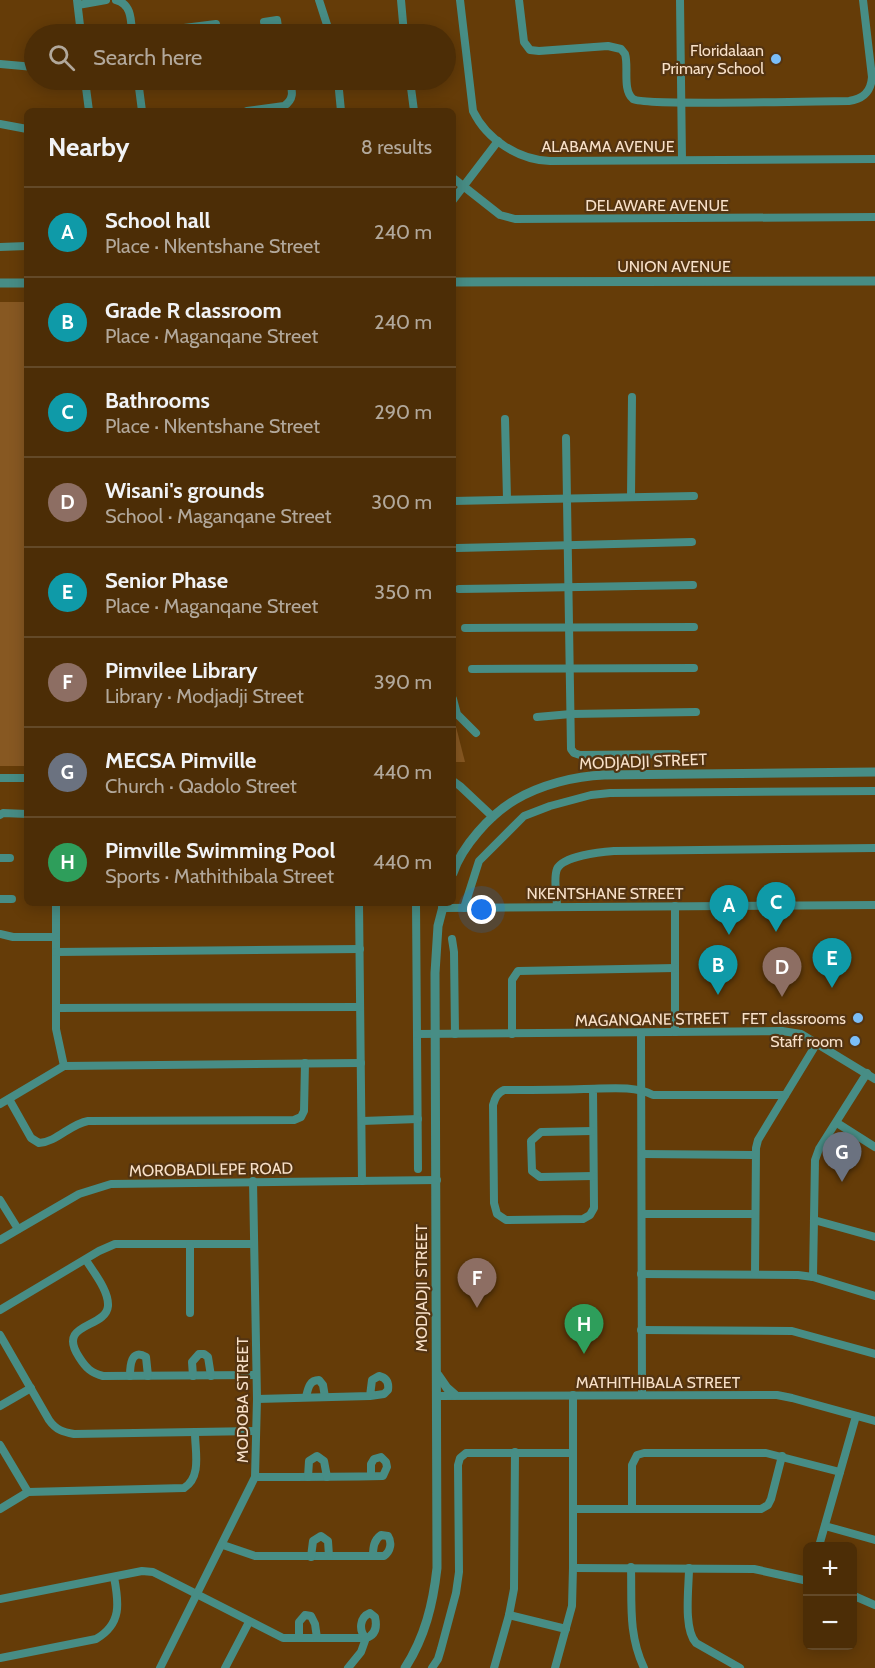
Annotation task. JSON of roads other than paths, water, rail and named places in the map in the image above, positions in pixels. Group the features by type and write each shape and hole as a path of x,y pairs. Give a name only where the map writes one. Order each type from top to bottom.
{"street":[{"path":"80,24 77,2 106,0"},
{"path":"319,0 327,24"},
{"path":"401,0 403,24"},
{"name":"ALABAMA AVENUE","path":"460,0 471,104 479,122 498,141 522,157 538,161 875,159"},
{"path":"519,0 524,42 530,50 617,47 624,52 627,58 628,90 633,99 641,102 849,101 862,96 870,89 872,77 863,0"},
{"path":"680,0 682,159"},
{"path":"121,1 129,12 132,24"},
{"path":"264,22 277,20 278,24"},
{"path":"0,64 24,66"},
{"path":"86,90 89,108"},
{"path":"139,90 142,108"},
{"path":"270,108 289,104 291,90"},
{"path":"339,90 341,108"},
{"path":"411,90 414,108"},
{"path":"0,124 24,128"},
{"path":"456,196 498,141"},
{"name":"DELAWARE AVENUE","path":"456,180 500,215 515,219 875,217"},
{"path":"0,247 24,246"},
{"name":"UNION AVENUE","path":"456,282 875,281"},
{"path":"0,283 24,283"},
{"path":"631,497 632,397"},
{"path":"505,419 507,499"},
{"path":"566,438 571,749 576,755 677,754"},
{"path":"456,501 694,496"},
{"path":"457,548 692,542"},
{"path":"459,589 693,585"},
{"path":"465,628 694,627"},
{"path":"472,669 694,668"},
{"path":"456,710 476,733"},
{"path":"537,717 571,714 696,712"},
{"name":"MODJADJI STREET","path":"456,866 465,847 515,799 530,792 574,779 596,775 875,772"},
{"path":"0,778 24,778"},
{"path":"456,783 493,818"},
{"path":"464,908 479,861 524,816 550,806 591,795 610,793 875,791"},
{"path":"0,815 3,813 24,814"},
{"path":"557,907 556,876 559,867 567,860 595,853 614,850 875,848"},
{"path":"0,858 10,858"},
{"path":"0,899 12,899"},
{"name":"NKENTSHANE STREET","path":"450,906 464,908 875,905"},
{"path":"56,906 56,1029 64,1066"},
{"path":"359,906 362,1181"},
{"path":"416,906 418,1168"},
{"name":"MODJADJI STREET","path":"405,1668 423,1637 430,1612 437,1568 435,1035 436,944 443,906"},
{"path":"675,906 675,1032"},
{"path":"0,934 13,937 56,937"},
{"path":"452,939 455,1034"},
{"path":"56,952 360,949"},
{"path":"512,1034 512,980 518,971 675,968"},
{"path":"57,1008 360,1007"},
{"name":"MAGANQANE STREET","path":"417,1034 782,1031 801,1034 875,1078"},
{"path":"642,1033 642,1395"},
{"path":"755,1274 754,1155 758,1140 817,1043"},
{"path":"9,1099 31,1138 39,1143 47,1142 81,1122 88,1121 294,1120 301,1117 304,1112 305,1063"},
{"path":"0,1104 64,1066 361,1063"},
{"path":"813,1277 815,1161 819,1149 867,1073"},
{"path":"593,1089 594,1208 587,1218 506,1220 498,1215 494,1203 493,1105 496,1096 504,1090 593,1089 642,1090 653,1095 785,1095"},
{"path":"362,1121 418,1119"},
{"path":"837,1123 875,1147"},
{"path":"592,1131 549,1131 537,1134 531,1141 530,1163 532,1171 540,1177 593,1176"},
{"path":"642,1154 754,1155"},
{"name":"MOROBADILEPE ROAD","path":"0,1239 79,1194 111,1184 437,1180"},
{"name":"MODOBA STREET","path":"160,1668 255,1477 257,1399 253,1181"},
{"path":"0,1200 18,1229"},
{"path":"642,1214 754,1214"},
{"path":"814,1220 875,1237"},
{"path":"0,1310 99,1251 115,1245 253,1244"},
{"path":"190,1245 190,1313"},
{"path":"86,1260 107,1296 108,1308 104,1316 80,1329 74,1335 75,1352 86,1369 93,1374 103,1376 256,1375"},
{"path":"641,1274 798,1275 813,1277 875,1296"},
{"path":"641,1330 795,1331 875,1354"},
{"path":"0,1335 49,1420 63,1432 74,1434 256,1431"},
{"path":"193,1376 192,1362 199,1354 204,1354 208,1357 211,1376"},
{"path":"130,1376 130,1362 136,1355 146,1358 148,1376"},
{"path":"436,1373 455,1395"},
{"path":"306,1397 309,1385 315,1380 319,1380 323,1385 325,1397"},
{"path":"0,1406 31,1388"},
{"path":"555,1668 572,1606 573,1395"},
{"name":"MATHITHIBALA STREET","path":"437,1396 777,1395 875,1421"},
{"path":"257,1399 370,1396"},
{"path":"820,1542 856,1416"},
{"path":"0,1509 28,1492 184,1488 192,1484 196,1475 195,1433"},
{"path":"0,1445 28,1492"},
{"path":"432,1668 441,1649 456,1593 459,1572 458,1462 466,1452 573,1453"},
{"path":"494,1668 514,1589 514,1452"},
{"path":"632,1509 632,1465 634,1458 639,1454 766,1453 840,1472"},
{"path":"308,1477 309,1461 317,1456 324,1461 327,1477"},
{"path":"573,1509 762,1509 771,1499 782,1456"},
{"path":"255,1477 371,1476"},
{"path":"825,1526 875,1540"},
{"path":"311,1557 313,1541 321,1536 328,1541 329,1556"},
{"path":"223,1545 250,1556 373,1556"},
{"path":"632,1567 632,1632 634,1644 644,1668"},
{"path":"573,1568 754,1569 803,1580"},
{"path":"688,1568 689,1626 692,1639 740,1668"},
{"path":"0,1599 142,1571 153,1572 279,1637 366,1638 362,1652 348,1668"},
{"path":"0,1658 96,1639 105,1634 116,1615 118,1603 114,1577"},
{"path":"854,1596 875,1605"},
{"path":"299,1638 299,1622 305,1615 311,1616 313,1620 316,1638"},
{"path":"509,1615 566,1629"},
{"path":"225,1668 249,1622"}],"place":[{"name":"Floridalaan Primary School","path":"776,59"},
{"name":"Bathrooms","path":"776,932"},
{"name":"School hall","path":"729,935"},
{"name":"Senior Phase","path":"832,988"},
{"name":"Grade R classroom","path":"718,995"},
{"name":"Wisani's grounds","path":"782,997"},
{"name":"FET classrooms","path":"858,1018"},
{"name":"Staff room","path":"855,1041"},
{"name":"MECSA Pimville","path":"842,1182"},
{"name":"Pimvilee Library","path":"477,1308"},
{"name":"Pimville Swimming Pool","path":"584,1354"}]}
